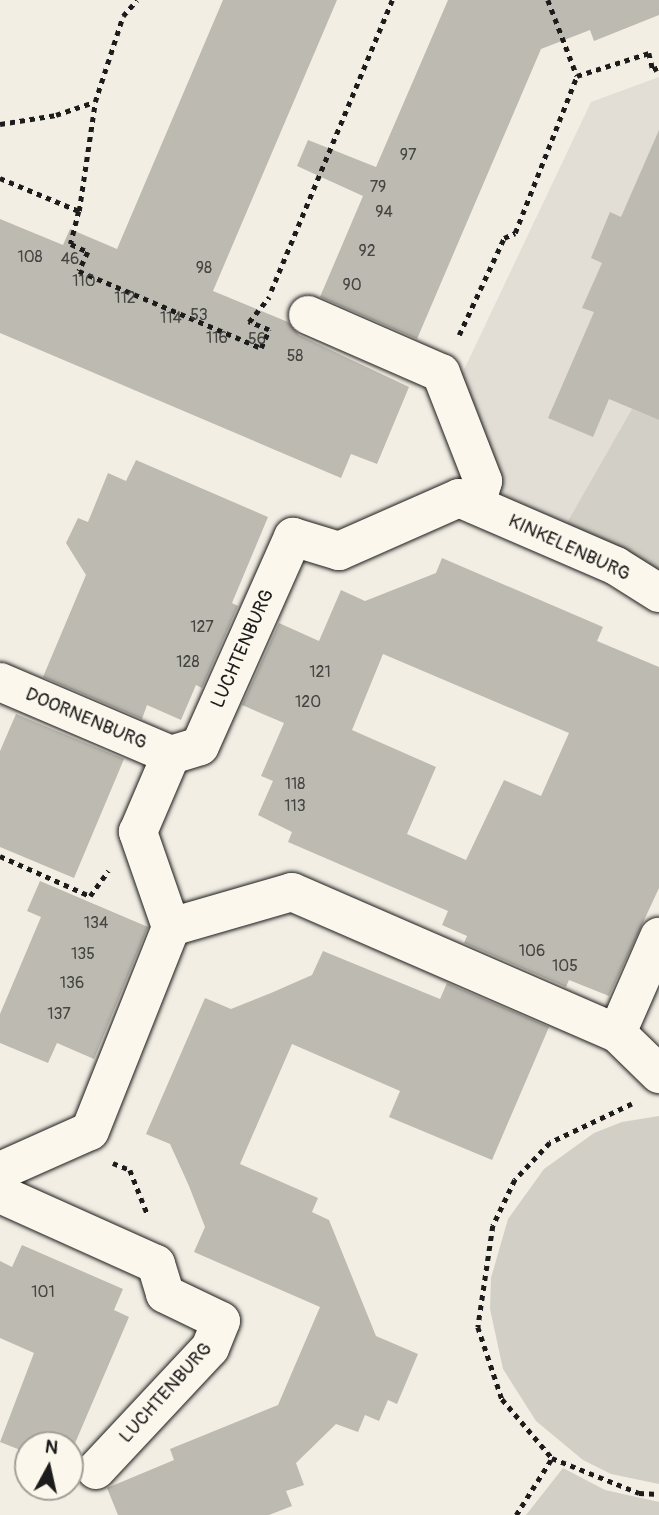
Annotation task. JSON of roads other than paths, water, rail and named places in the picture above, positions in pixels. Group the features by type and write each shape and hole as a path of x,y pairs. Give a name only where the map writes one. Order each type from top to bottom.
{"street":[{"path":"308,315 441,373 483,481 476,505"},
{"name":"LUCHTENBURG","path":"172,755 200,746 293,537 339,551 458,498 476,505"},
{"name":"KINKELENBURG","path":"476,505 616,566 659,593"},
{"name":"DOORNENBURG","path":"0,682 172,755"},
{"path":"0,1171 90,1131 171,927 138,832 172,755"},
{"path":"171,927 292,892 617,1033 651,1085"},
{"path":"617,1033 659,937"},
{"name":"LUCHTENBURG","path":"0,1194 156,1264 165,1294 221,1321 211,1348 96,1470"}]}
